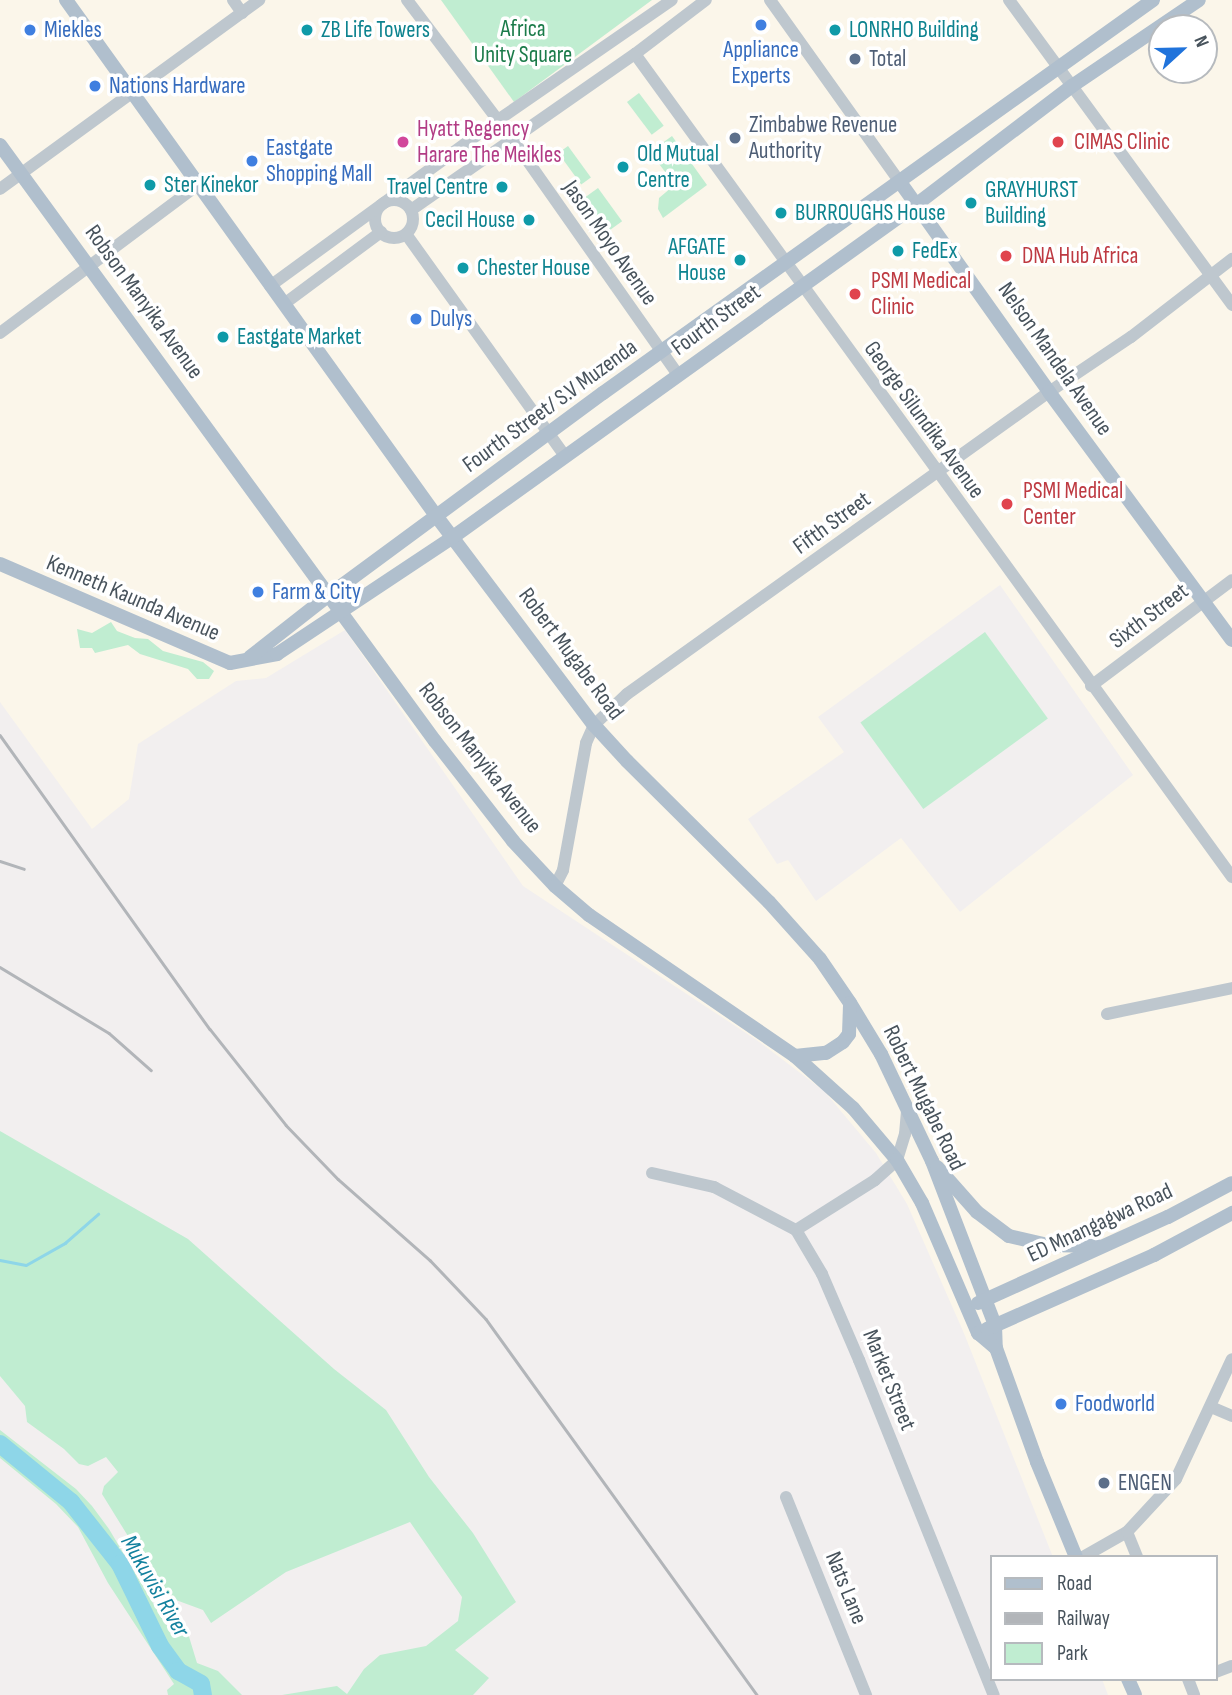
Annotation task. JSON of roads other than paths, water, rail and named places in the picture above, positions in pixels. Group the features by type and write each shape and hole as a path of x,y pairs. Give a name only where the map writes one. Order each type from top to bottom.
{"main road":[{"name":"Robert Mugabe Road","path":"66,0 437,517 594,725 769,902 820,960 850,1003 881,1054 932,1161 995,1325 996,1349 1037,1462 1075,1555"},
{"name":"Fourth Street/ S.V Muzenda","path":"250,657 329,595 548,434 1153,0"},
{"name":"Fourth Street","path":"250,657 276,654 453,537 917,204 1072,86 1199,0"},
{"name":"Robson Manyika Avenue","path":"0,145 341,612 505,831 555,886 589,915 794,1056 853,1108 897,1160 922,1203 978,1333"},
{"name":"Nelson Mandela Avenue","path":"900,182 1049,392 1232,640"},
{"name":"Kenneth Kaunda Avenue","path":"0,565 207,655 230,663 250,657"},
{"path":"794,1056 826,1052 843,1042 849,1034 850,1003"},
{"path":"932,1161 976,1212 1009,1236 1048,1245 1104,1246"},
{"name":"ED Mnangagwa Road","path":"968,1308 1206,1199 1232,1183"},
{"path":"978,1333 1154,1255 1232,1213"},
{"name":"Robert Mugabe Road","path":"978,1333 996,1349"}],"street":[{"path":"233,0 242,13"},
{"path":"0,189 259,0"},
{"name":"Jason Moyo Avenue","path":"407,0 513,140 678,375"},
{"path":"270,286 498,120 672,0"},
{"path":"411,210 635,54 706,0"},
{"name":"Nelson Mandela Avenue","path":"770,0 900,182"},
{"path":"1009,0 1232,305"},
{"name":"George Silundika Avenue","path":"635,54 800,286 1232,877"},
{"path":"0,332 198,185"},
{"path":"395,199 411,210 413,223 406,234 393,238 381,232 376,214 383,203 395,199"},
{"path":"284,304 381,232"},
{"path":"406,234 565,456"},
{"name":"Fifth Street","path":"594,725 637,687 1049,392 1131,337 1232,259"},
{"name":"Sixth Street","path":"1091,686 1232,580"},
{"path":"555,886 563,870 586,743 594,725"},
{"path":"1107,1014 1232,988"},
{"path":"652,1173 714,1187 796,1230 875,1180 897,1160 905,1133 907,1110"},
{"name":"Market Street","path":"796,1230 822,1274 859,1360 994,1695"},
{"path":"1087,1555 1127,1532 1176,1479 1232,1359"},
{"path":"1211,1407 1232,1416"},
{"name":"Nats Lane","path":"786,1497 866,1695"},
{"path":"1127,1532 1137,1555"}],"waterway":[{"path":"0,1260 26,1265 65,1243 98,1214"},
{"name":"Mukuvisi River","path":"0,1444 71,1502 120,1564 160,1646 178,1671 201,1684 203,1695"}],"railway":[{"path":"0,735 210,1029 286,1125 338,1179 430,1260 486,1319 757,1695"},
{"path":"0,861 24,869"},
{"path":"0,967 109,1033 151,1070"}],"place":[{"name":"Appliance Experts","path":"761,25"},
{"name":"Miekles","path":"30,30"},
{"name":"ZB Life Towers","path":"307,30"},
{"name":"LONRHO Building","path":"835,30"},
{"name":"Total","path":"855,59"},
{"name":"Nations Hardware","path":"95,86"},
{"name":"Zimbabwe Revenue Authority","path":"735,138"},
{"name":"Hyatt Regency Harare The Meikles","path":"403,142"},
{"name":"CIMAS Clinic","path":"1058,142"},
{"name":"Eastgate Shopping Mall","path":"252,161"},
{"name":"Old Mutual Centre","path":"623,167"},
{"name":"Ster Kinekor","path":"150,185"},
{"name":"Travel Centre","path":"502,187"},
{"name":"GRAYHURST Building","path":"971,203"},
{"name":"BURROUGHS House","path":"781,213"},
{"name":"Cecil House","path":"529,220"},
{"name":"FedEx","path":"898,251"},
{"name":"DNA Hub Africa","path":"1006,256"},
{"name":"AFGATE House","path":"740,260"},
{"name":"Chester House","path":"463,268"},
{"name":"PSMI Medical Clinic","path":"855,294"},
{"name":"Dulys","path":"416,319"},
{"name":"Eastgate Market","path":"223,337"},
{"name":"PSMI Medical Center","path":"1007,504"},
{"name":"Farm & City","path":"258,592"},
{"name":"Foodworld","path":"1061,1404"},
{"name":"ENGEN","path":"1104,1483"}],"park label":[{"name":"Africa Unity Square","path":"523,42"}]}
